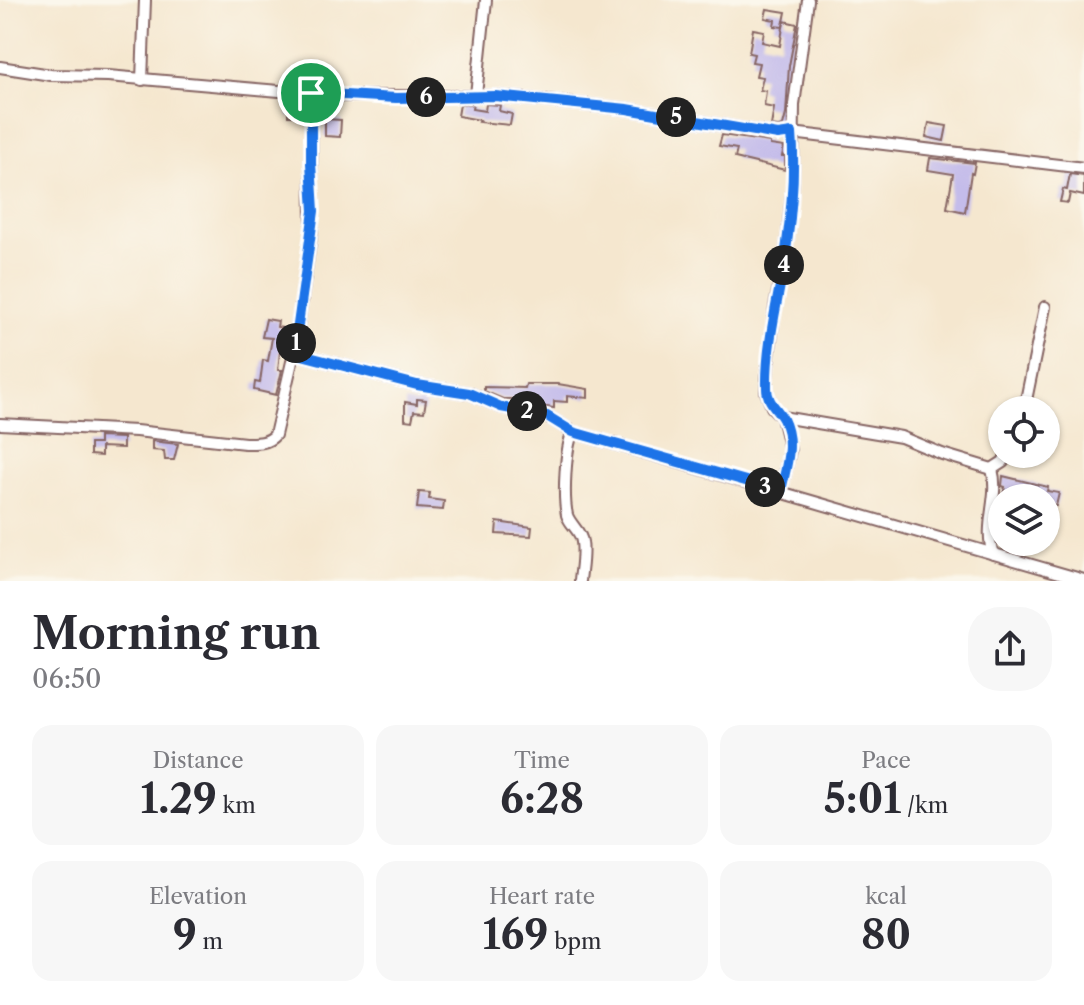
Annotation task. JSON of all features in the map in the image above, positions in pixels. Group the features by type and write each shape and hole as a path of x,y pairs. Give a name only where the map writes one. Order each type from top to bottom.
{"street":[{"path":"142,80 145,0"},
{"path":"476,95 486,0"},
{"path":"781,491 790,450 782,417 772,407 766,392 775,307 787,243 793,183 792,133 808,0"},
{"path":"0,67 51,75 311,93 396,98 476,95 627,109 778,135 792,133 1084,168"},
{"path":"0,424 136,431 259,443 275,435 294,353 314,211 311,93"},
{"path":"1027,396 1045,307"},
{"path":"294,353 417,385 469,393 501,407 547,416 573,432 988,553"},
{"path":"782,417 901,437 942,454 992,469 994,484"},
{"path":"573,432 567,453 567,507 568,518 579,532 582,542 580,581"},
{"path":"1000,556 1084,580"}],"building":[{"path":"767,9 786,12 783,27 774,26 775,20 765,18"},
{"path":"784,21 797,24 789,66 786,114 783,126 778,127 771,126 774,108 764,106 766,91 760,90 763,77 756,76 759,63 752,62 754,54 749,53 753,29 764,31 762,42 780,46"},
{"path":"288,100 303,101 303,116 288,116"},
{"path":"460,104 473,104 472,109 485,111 486,104 500,105 499,111 512,114 510,125 458,116"},
{"path":"325,119 341,120 340,137 325,136"},
{"path":"929,123 947,126 944,141 926,137"},
{"path":"722,135 784,147 785,170 735,158 737,149 719,146"},
{"path":"930,158 975,163 965,212 947,208 953,174 928,170"},
{"path":"1070,174 1084,176 1084,196 1070,193 1068,203 1060,202 1063,189 1067,190"},
{"path":"266,319 278,321 277,327 289,329 283,351 280,351 278,370 282,370 276,395 254,390 255,382 260,383 263,360 268,361 272,338 262,337"},
{"path":"526,384 558,384 588,389 588,398 567,396 567,402 554,401 554,408 524,399 503,399 484,391 484,387 525,388"},
{"path":"417,399 426,400 424,412 414,411 412,421 405,420 405,402 417,404"},
{"path":"99,437 123,438 123,448 101,447 101,456 90,455 90,444 99,444"},
{"path":"152,441 178,444 174,460 165,460 164,451 152,450"},
{"path":"1003,476 1036,484 1002,484"},
{"path":"419,492 430,493 429,499 444,501 443,510 417,508"},
{"path":"497,522 532,527 531,536 496,534"}],"route":[{"path":"311,93 396,98 495,96 627,109 778,135 792,133 793,183 787,243 775,307 766,392 772,407 782,417 788,434 790,450 781,491 573,432 547,416 487,403 469,393 417,385 294,353 314,211 311,93"}]}
